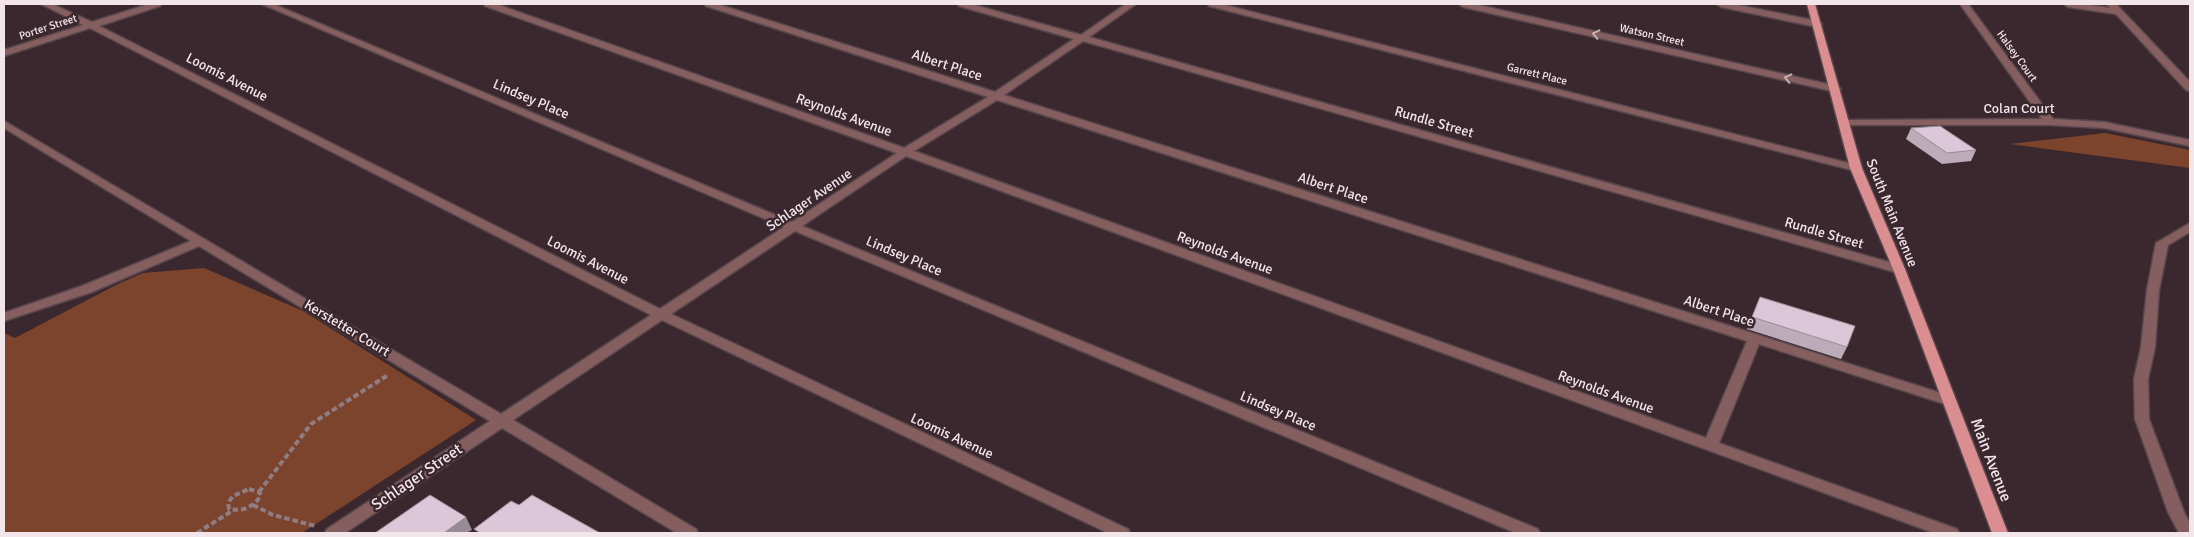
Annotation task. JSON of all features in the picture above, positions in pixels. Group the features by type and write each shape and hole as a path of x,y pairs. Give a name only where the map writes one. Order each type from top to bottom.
{"main road":[{"name":"South Main Avenue","path":"1812,4 1846,123 1856,168 1898,269 1948,400"},
{"name":"Main Avenue","path":"1948,400 2000,533"}],"street":[{"name":"Loomis Avenue","path":"45,4 91,25 662,315 1122,533"},
{"name":"Porter Street","path":"4,53 157,4"},
{"name":"Lindsey Place","path":"266,4 795,227 1532,533"},
{"name":"Reynolds Avenue","path":"488,4 905,152 1951,533"},
{"name":"Albert Place","path":"708,4 1948,400"},
{"name":"Rundle Street","path":"962,4 1898,269"},
{"name":"Schlager Avenue","path":"502,420 795,227 905,152 996,96 1132,4"},
{"name":"Garrett Place","path":"1212,4 1856,168"},
{"name":"Watson Street","path":"1463,4 1836,89"},
{"path":"1721,4 1817,24"},
{"name":"Halsey Court","path":"1964,4 2050,122"},
{"path":"2068,4 2119,12"},
{"path":"2111,4 2190,88"},
{"name":"Colan Court","path":"1846,123 2050,122 2104,125 2190,143"},
{"name":"Kerstetter Court","path":"4,124 690,533"},
{"path":"2187,533 2176,512 2142,419 2141,379 2148,347 2153,290 2162,243 2190,227"},
{"path":"4,317 87,289 200,240"},
{"path":"1710,446 1755,338"},
{"name":"Schlager Street","path":"335,532 502,420"}],"path":[{"path":"196,533 232,510 242,510 253,505 260,498 259,492 311,424 406,364"},
{"path":"232,510 227,506 233,496 249,489 259,492"},
{"path":"253,505 273,515 335,532"}],"shaded area":[{"path":"2105,133 2190,150 2190,168 2010,144"},
{"path":"204,268 303,311 476,420 302,533 4,533 4,333 15,338 116,285 143,273"}],"building":[{"path":"1940,126 1976,150 1947,153 1911,128"},
{"path":"1760,297 1855,326 1847,347 1752,317"},
{"path":"430,495 466,517 444,533 375,533"},
{"path":"532,495 600,533 480,533 474,529 511,501 519,505"}]}
